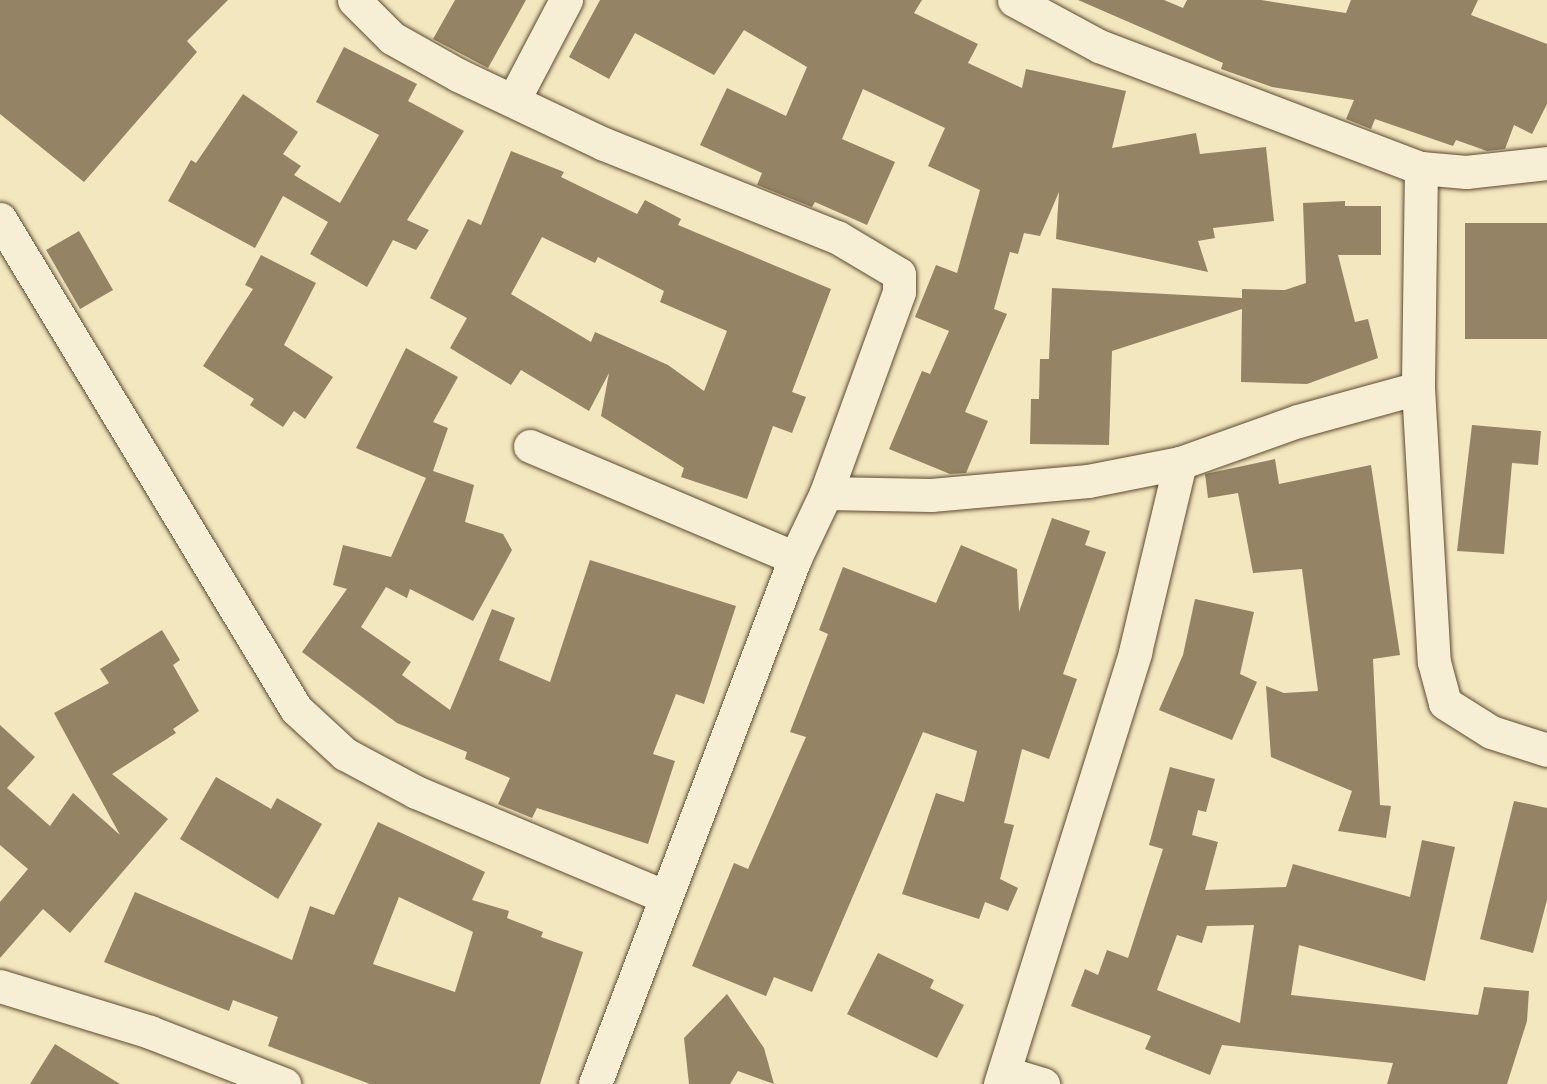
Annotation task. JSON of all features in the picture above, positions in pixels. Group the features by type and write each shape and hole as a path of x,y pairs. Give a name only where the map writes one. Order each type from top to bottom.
{"street":[{"path":"354,0 392,38 458,75 514,99 604,144 837,237 899,274 899,292 826,493 795,558 663,897 595,1084"},
{"path":"514,99 566,0"},
{"path":"1014,0 1099,46 1421,168 1466,172 1547,163"},
{"path":"1421,168 1418,388 1434,663 1446,703 1491,732 1547,750"},
{"path":"0,219 296,709 345,754 416,792 663,897"},
{"path":"826,493 931,495 1088,482 1180,463 1298,421 1418,388"},
{"path":"530,446 795,558"},
{"path":"1043,1084 1003,1079 1135,652 1180,463"},
{"path":"0,986 150,1032 284,1084"}],"building":[{"path":"0,0 228,0 187,41 197,52 84,182 0,114"},
{"path":"455,0 526,0 488,68 433,39"},
{"path":"600,0 922,0 914,13 978,44 968,63 1022,88 1026,69 1126,91 1112,148 1196,133 1200,154 1266,147 1274,221 1213,228 1215,238 1198,241 1208,272 1056,239 1059,192 1040,236 1024,233 1018,254 1010,252 994,309 1007,314 965,412 988,421 966,473 950,474 889,449 922,371 930,374 949,331 915,317 936,265 957,273 980,190 928,166 945,128 863,89 842,139 895,162 867,225 815,202 812,207 757,185 762,173 700,145 727,88 786,116 807,67 744,30 714,75 635,33 609,79 569,57"},
{"path":"1078,0 1164,0 1183,8 1187,0 1261,0 1346,13 1351,0 1478,0 1471,15 1547,44 1547,104 1532,134 1514,125 1505,149 1487,151 1456,140 1453,146 1375,119 1371,129 1346,119 1354,100 1272,87 1221,69 1223,63"},
{"path":"344,47 417,84 408,101 464,131 407,220 429,230 416,250 393,240 367,287 310,254 328,222 283,196 255,248 168,201 191,160 196,163 243,94 298,132 283,154 301,166 294,175 340,203 379,135 316,102"},
{"path":"511,151 564,172 561,177 637,214 645,200 681,219 678,225 831,289 792,392 806,397 792,433 773,426 747,499 681,477 684,468 601,416 609,373 589,411 521,370 511,385 450,348 467,318 430,298 468,219 481,225","holes":["542,237 595,263 598,257 664,291 660,302 727,331 704,391 668,365 595,332 591,342 511,294"]},
{"path":"1345,201 1345,206 1381,206 1381,255 1338,255 1355,322 1368,319 1378,358 1307,384 1241,382 1242,309 1112,351 1109,445 1030,444 1031,399 1039,399 1040,359 1049,359 1052,288 1242,298 1242,289 1285,290 1306,283 1303,203"},
{"path":"1465,223 1547,223 1547,339 1465,339"},
{"path":"79,231 113,290 80,309 46,250"},
{"path":"261,255 316,283 284,345 333,377 305,419 294,411 283,427 250,405 254,399 203,366 253,289 245,285"},
{"path":"406,348 458,377 433,422 448,428 433,471 474,485 465,522 503,534 512,550 473,621 410,589 407,598 386,587 361,627 411,662 402,675 450,710 492,609 515,618 499,660 550,682 590,560 736,606 704,704 676,694 653,754 675,761 648,844 537,808 532,818 498,804 510,778 465,759 467,752 397,723 302,652 347,589 333,585 343,545 391,557 426,478 356,448"},
{"path":"1472,425 1541,431 1538,465 1512,463 1504,554 1457,551"},
{"path":"1275,459 1279,484 1371,465 1400,655 1373,659 1380,805 1391,806 1386,838 1338,831 1352,791 1271,757 1266,686 1284,693 1318,691 1302,569 1253,573 1238,493 1208,498 1205,474"},
{"path":"1052,518 1090,531 1085,545 1106,552 1063,674 1077,679 1049,759 1022,749 1004,823 1014,825 1000,879 1018,888 1008,911 985,902 979,919 902,894 936,793 964,802 977,751 923,732 812,992 774,977 766,996 692,966 734,863 748,869 806,737 790,732 828,634 819,630 843,567 936,603 961,545 1017,569 1019,612"},
{"path":"1195,599 1254,612 1240,674 1257,682 1232,740 1159,710 1183,655"},
{"path":"162,630 180,660 173,665 199,711 173,729 176,733 112,774 168,819 70,933 43,909 0,958 0,902 28,869 0,845 0,725 35,757 7,788 50,826 73,793 120,835 54,713 109,683 100,669"},
{"path":"1170,767 1215,779 1206,812 1198,810 1192,835 1218,842 1205,890 1286,887 1293,864 1410,897 1422,840 1455,847 1425,981 1299,945 1291,995 1478,1015 1484,987 1529,991 1527,1021 1507,1084 1387,1084 1393,1063 1222,1045 1210,1075 1145,1049 1151,1036 1071,1006 1085,969 1098,975 1107,950 1128,958 1163,849 1149,845","holes":["1254,925 1240,1023 1157,990 1177,935 1202,943 1207,926"]},
{"path":"216,777 271,809 277,798 322,824 278,899 180,839"},
{"path":"1514,801 1547,808 1547,900 1533,953 1480,939"},
{"path":"378,822 485,872 472,900 509,911 507,918 543,932 541,937 583,952 540,1084 370,1084 268,1046 278,1017 233,1000 229,1011 104,962 135,892 292,960 310,906 334,915","holes":["399,897 473,932 455,992 373,964"]},
{"path":"878,953 934,980 930,988 964,1005 937,1058 847,1014"},
{"path":"727,994 764,1048 774,1084 738,1071 730,1084 689,1084 684,1038"},
{"path":"55,1044 120,1084 30,1084"}]}
